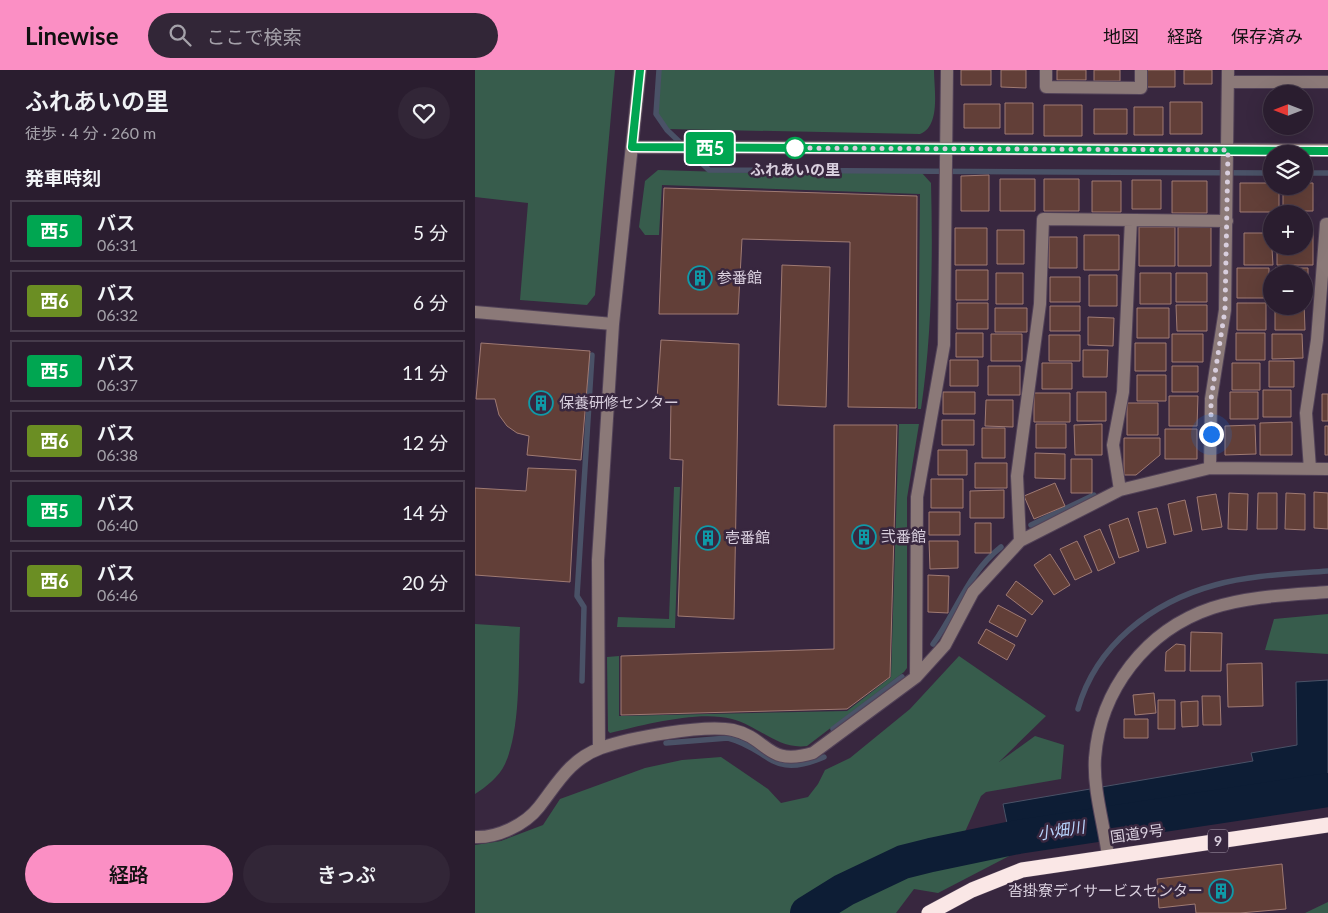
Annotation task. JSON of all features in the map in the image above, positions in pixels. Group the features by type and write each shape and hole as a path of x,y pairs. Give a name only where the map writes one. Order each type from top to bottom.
{"highway":[{"name":"国道9号","path":"929,913 972,890 1023,870 1328,825"}],"street":[{"path":"599,748 598,560 613,324 640,70"},
{"path":"915,677 917,497 944,345 947,70"},
{"path":"1046,70 1046,87 1141,88 1141,70"},
{"path":"1210,468 1211,399 1225,310 1228,76 1328,82"},
{"path":"632,147 1328,150"},
{"path":"1020,541 1017,476 1040,304 1043,219 1227,221"},
{"path":"1120,490 1113,444 1123,392 1131,220"},
{"path":"1310,469 1306,413 1317,340 1326,224 1328,224"},
{"path":"475,312 613,324"},
{"path":"475,837 502,833 526,818 539,807 567,769 599,748 654,735 721,729 733,730 748,736 781,757 813,753 915,677 945,645 973,592 1020,541 1120,490 1210,468 1328,470"},
{"path":"1108,856 1095,759 1105,713 1117,685 1137,656 1164,632 1189,617 1238,601 1328,592"}],"green space":[{"path":"475,70 615,70 595,295 587,305 520,300 528,203 475,197"},
{"path":"661,70 934,70 934,115 927,130 920,134 669,129 658,114"},
{"path":"658,170 785,174 921,172 931,183 932,240 930,325 921,409 918,409 920,194 662,185 659,235 645,235 639,227 645,181"},
{"path":"899,424 919,424 907,498 907,668 904,672 807,746 797,746 778,741 742,722 732,719 704,716 671,720 610,733 608,731 607,657 619,656 619,716 847,711 891,677"},
{"path":"674,487 680,487 675,628 617,627 618,617 669,619"},
{"path":"1328,614 1328,654 1265,650 1274,619"},
{"path":"475,624 520,627 518,697 510,750 505,764 496,777 475,794"},
{"path":"959,656 1046,716 999,762 1035,736 1064,745 1061,779 986,792 981,796 960,843 1071,833 1063,844 1013,854 938,893 914,889 896,913 475,913 475,845 501,841 543,825 560,799 645,768 682,760 721,757 768,789 781,803 808,797 818,784 825,770 850,758 910,709"},
{"path":"1328,902 1328,913 1305,913"}],"water":[{"path":"1328,680 1328,777 1009,833 1003,804 1253,761 1251,753 1297,745 1296,682"}],"building":[{"path":"961,70 991,70 991,85 961,85"},
{"path":"1001,70 1026,70 1026,88 1001,87"},
{"path":"1057,70 1086,70 1086,80 1057,80"},
{"path":"1094,70 1120,70 1120,81 1094,81"},
{"path":"1146,70 1175,70 1175,87 1146,87"},
{"path":"1184,70 1212,70 1212,84 1184,84"},
{"path":"1170,102 1202,102 1202,134 1170,134"},
{"path":"1005,103 1033,103 1033,134 1005,134"},
{"path":"964,104 1000,104 1000,128 964,128"},
{"path":"1044,105 1082,105 1082,136 1044,136"},
{"path":"1134,107 1163,107 1163,135 1134,135"},
{"path":"1094,109 1127,109 1127,134 1094,134"},
{"path":"989,175 989,211 961,211 961,176"},
{"path":"1000,179 1035,179 1035,211 1000,211"},
{"path":"1044,179 1079,179 1079,211 1044,211"},
{"path":"1132,180 1161,180 1161,209 1132,209"},
{"path":"1092,181 1121,181 1121,212 1092,212"},
{"path":"1172,181 1207,181 1207,213 1172,213"},
{"path":"1240,183 1263,183 1263,195 1279,195 1279,205 1263,205 1263,212 1240,212"},
{"name":"参番館","path":"664,188 917,196 916,408 848,407 850,242 742,239 738,314 659,314"},
{"path":"1283,195 1313,195 1313,205 1283,205"},
{"path":"1139,227 1175,227 1175,266 1139,266"},
{"path":"1178,227 1211,227 1211,266 1178,266"},
{"path":"955,228 987,228 987,265 955,265"},
{"path":"997,230 1024,230 1024,264 997,264"},
{"path":"1244,233 1263,233 1263,255 1272,255 1273,265 1244,265"},
{"path":"1084,235 1119,235 1119,270 1084,270"},
{"path":"1049,237 1077,237 1077,268 1049,268"},
{"path":"1277,255 1313,255 1313,265 1277,265"},
{"path":"782,265 830,267 826,407 778,405"},
{"path":"1237,268 1263,268 1263,298 1237,298"},
{"path":"956,270 988,270 988,300 956,300"},
{"path":"996,273 1023,273 1023,304 996,304"},
{"path":"1140,273 1171,273 1171,304 1140,304"},
{"path":"1176,273 1207,273 1207,302 1176,302"},
{"path":"1089,275 1117,275 1117,306 1089,306"},
{"path":"1050,277 1080,277 1080,302 1050,302"},
{"path":"957,303 988,303 988,329 957,329"},
{"path":"1237,303 1263,303 1263,315 1266,315 1266,330 1237,330"},
{"path":"1176,305 1207,305 1207,331 1177,331"},
{"path":"1050,306 1080,306 1080,331 1050,331"},
{"path":"995,308 1027,308 1027,332 995,332"},
{"path":"1137,308 1169,308 1169,338 1137,338"},
{"path":"1275,315 1304,315 1305,330 1275,330"},
{"path":"1088,317 1114,318 1113,346 1088,345"},
{"path":"956,333 983,333 983,357 956,357"},
{"path":"1236,333 1265,333 1265,360 1236,360"},
{"path":"991,334 1022,334 1022,361 991,361"},
{"path":"1172,334 1203,334 1203,362 1172,362"},
{"path":"1272,334 1302,334 1303,358 1272,359"},
{"path":"1049,335 1080,335 1080,361 1049,361"},
{"name":"壱番館","path":"661,340 739,344 734,619 678,616 683,460 670,459 671,400 657,399"},
{"name":"保養研修センター","path":"481,343 590,351 581,460 527,455 529,436 517,433 507,426 499,415 495,399 476,399"},
{"path":"1135,343 1166,343 1166,371 1135,371"},
{"path":"1083,350 1108,350 1107,377 1083,377"},
{"path":"950,360 978,360 978,386 950,386"},
{"path":"1269,361 1294,361 1294,387 1269,387"},
{"path":"1042,363 1072,363 1072,389 1042,389"},
{"path":"1232,363 1260,363 1260,390 1232,390"},
{"path":"988,366 1020,366 1020,395 988,395"},
{"path":"1172,366 1198,366 1198,392 1172,392"},
{"path":"1137,375 1166,375 1166,401 1137,401"},
{"path":"1263,390 1291,390 1291,417 1263,417"},
{"path":"943,392 975,392 975,414 943,414"},
{"path":"1077,392 1106,392 1106,421 1077,421"},
{"path":"1230,392 1258,392 1258,419 1230,419"},
{"path":"1034,393 1070,393 1070,422 1034,422"},
{"path":"1322,394 1328,394 1328,421 1322,421"},
{"path":"1169,396 1198,396 1197,426 1169,426"},
{"path":"986,400 1013,400 1013,427 985,426"},
{"path":"1127,403 1158,403 1158,435 1127,435"},
{"path":"942,420 974,420 974,445 942,445"},
{"path":"1292,422 1292,455 1260,455 1260,423"},
{"path":"1036,424 1066,424 1066,448 1036,448"},
{"path":"1102,424 1102,455 1075,455 1074,425"},
{"name":"弐番館","path":"834,425 897,425 890,677 847,709 621,715 621,656 834,649"},
{"path":"1255,425 1256,454 1225,455 1225,426"},
{"path":"1325,426 1328,426 1328,455 1325,455"},
{"path":"982,428 1005,428 1005,458 982,458"},
{"path":"1165,429 1197,429 1197,459 1165,459"},
{"path":"1124,438 1160,438 1160,455 1136,475 1124,475"},
{"path":"938,450 967,450 967,475 938,475"},
{"path":"1035,453 1065,454 1065,479 1035,478"},
{"path":"1071,459 1092,459 1092,493 1071,493"},
{"path":"975,463 1007,463 1007,488 975,488"},
{"path":"528,468 576,470 570,582 475,575 475,488 526,491"},
{"path":"931,479 963,479 963,508 931,508"},
{"path":"1055,483 1065,506 1034,519 1024,496"},
{"path":"1004,490 1004,518 970,518 970,491"},
{"path":"1314,492 1328,493 1328,529 1314,528"},
{"path":"1229,493 1248,494 1247,530 1228,529"},
{"path":"1258,493 1277,493 1277,529 1257,529"},
{"path":"1286,493 1305,494 1305,530 1285,529"},
{"path":"1216,494 1222,527 1202,530 1197,497"},
{"path":"1185,500 1192,531 1174,535 1168,504"},
{"path":"1157,508 1166,543 1147,548 1138,512"},
{"path":"929,512 960,512 960,535 929,535"},
{"path":"1128,518 1139,551 1119,558 1109,525"},
{"path":"975,523 991,523 991,553 975,553"},
{"path":"1100,529 1115,563 1098,571 1084,536"},
{"path":"929,541 958,541 958,568 930,569"},
{"path":"1077,541 1092,572 1075,580 1060,549"},
{"path":"1050,554 1070,585 1054,595 1034,565"},
{"path":"928,575 949,576 948,613 928,612"},
{"path":"1016,581 1043,601 1032,615 1006,595"},
{"path":"998,605 1026,620 1017,637 989,622"},
{"path":"986,629 1015,645 1007,660 978,643"},
{"path":"1191,632 1222,633 1221,671 1190,671"},
{"path":"1176,644 1185,645 1185,671 1165,671 1166,652"},
{"path":"1262,663 1263,706 1228,707 1227,664"},
{"path":"1154,693 1156,713 1135,715 1133,695"},
{"path":"1202,696 1220,696 1221,725 1203,725"},
{"path":"1158,700 1175,700 1175,729 1158,729"},
{"path":"1198,701 1198,726 1182,727 1181,702"},
{"path":"1124,719 1148,719 1148,738 1124,738"},
{"name":"沓掛寮デイサービスセンター","path":"1282,864 1286,909 1240,913 1196,913 1195,904 1159,908 1157,879"}],"waterway":[{"path":"659,70 656,114 667,130 709,170 1263,173"},
{"path":"1313,173 1328,173"},
{"path":"582,681 584,607 577,596 592,355"},
{"path":"1031,525 1094,495"},
{"path":"933,644 971,580 1001,547"},
{"path":"1078,709 1086,686 1098,665 1113,646 1130,629 1170,603 1215,585 1243,579 1328,571"},
{"path":"833,729 902,677"},
{"path":"666,743 728,738 742,743 781,764 792,765 824,757"},
{"name":"小畑川","path":"807,913 844,890 903,862 931,855 1018,837 1328,790"}],"bus line":[{"name":"西5","path":"640,70 632,147 1328,151"}],"place":[{"name":"ふれあいの里","path":"795,148"},
{"name":"参番館","path":"700,278"},
{"name":"保養研修センター","path":"541,403"},
{"name":"弐番館","path":"864,537"},
{"name":"壱番館","path":"708,538"},
{"name":"沓掛寮デイサービスセンター","path":"1221,891"}],"route":[{"path":"795,148 789,148 1228,150 1225,310 1211,399 1211,434"}]}
